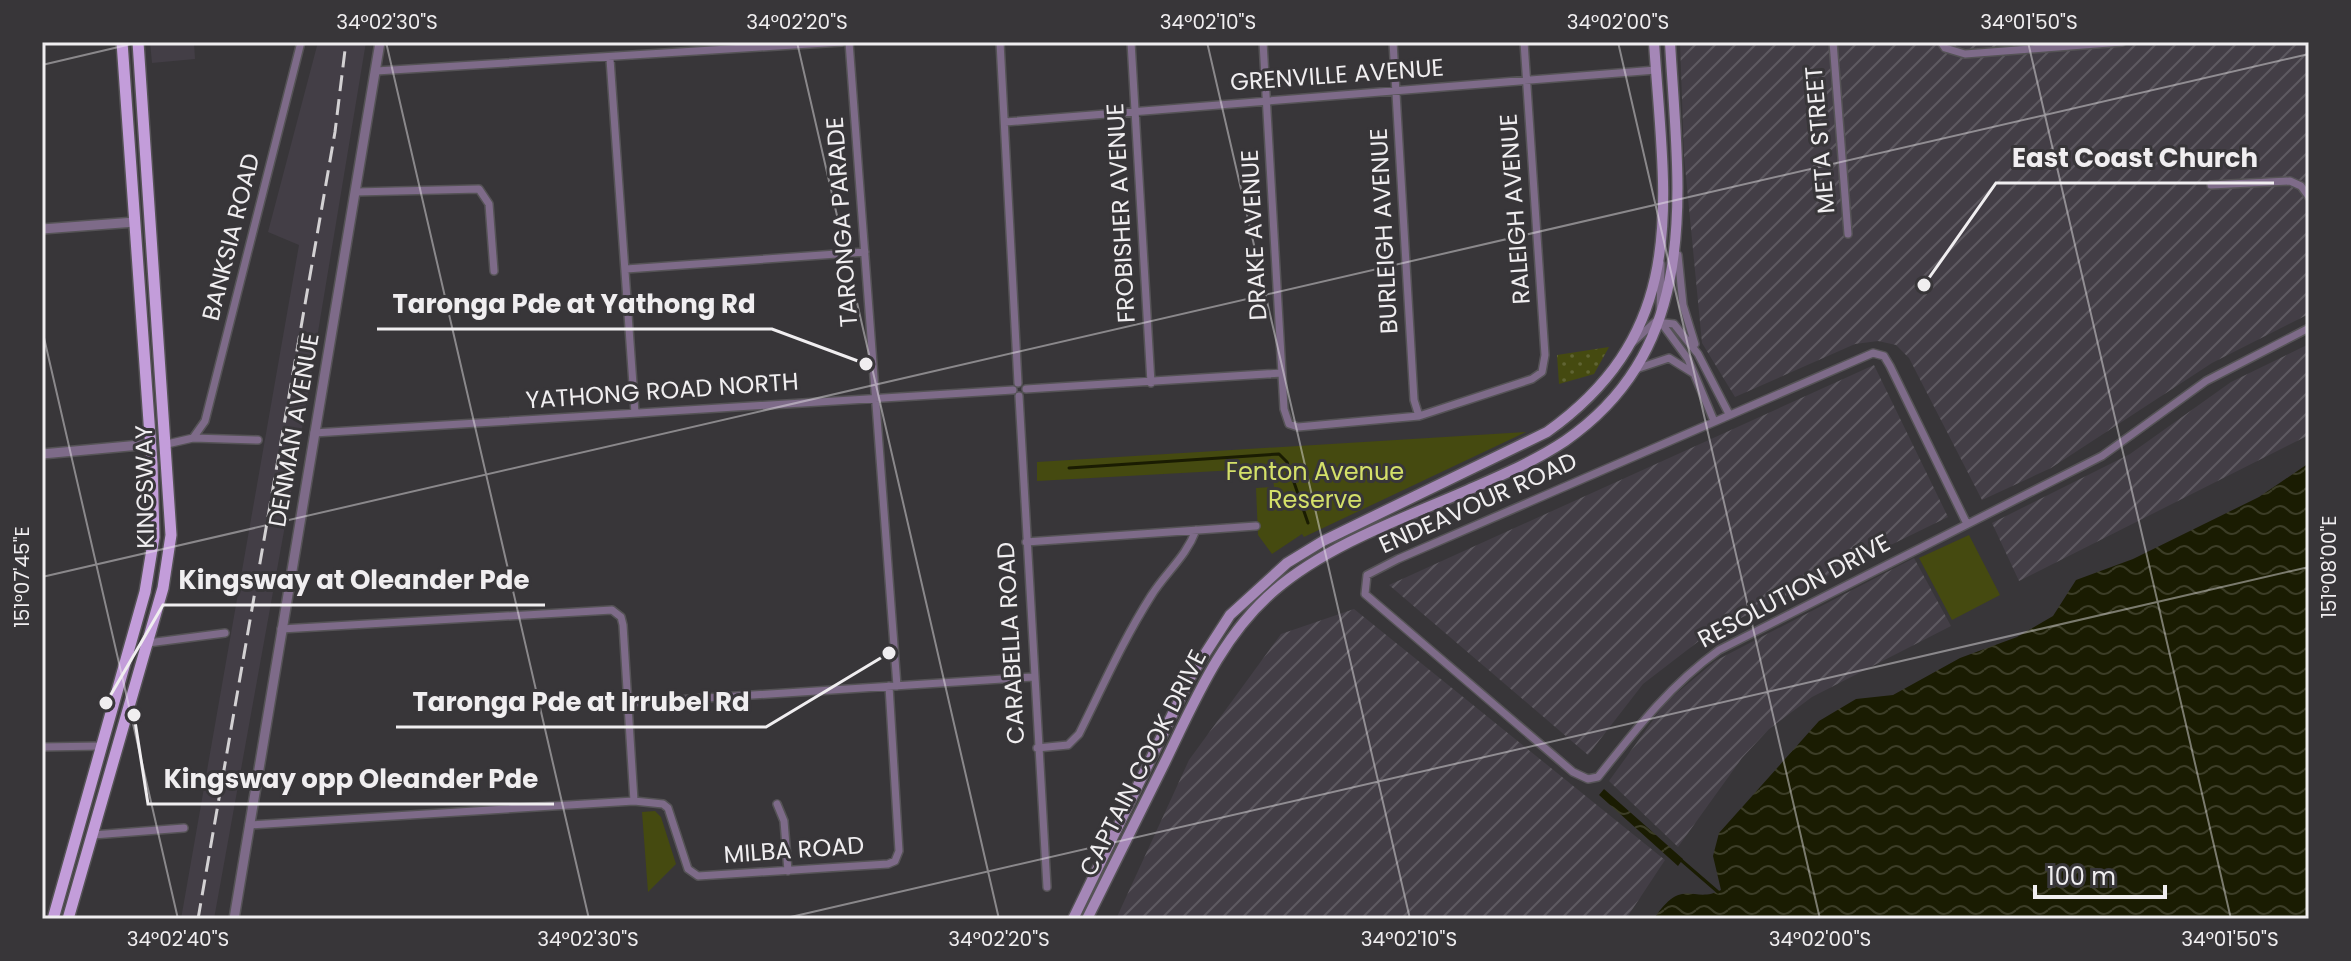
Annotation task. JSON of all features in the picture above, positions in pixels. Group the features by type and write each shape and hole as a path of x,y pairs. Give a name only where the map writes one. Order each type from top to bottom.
{"main road":[{"name":"KINGSWAY","path":"53,919 148,574 154,520 122,42"},
{"name":"KINGSWAY","path":"68,919 148,643 169,554 171,503 138,42"},
{"name":"CAPTAIN COOK DRIVE","path":"1073,918 1192,674 1230,615 1287,563 1323,541 1547,432 1598,390 1619,366 1649,302 1662,250 1654,42"},
{"name":"CAPTAIN COOK DRIVE","path":"1087,919 1207,676 1253,611 1301,571 1333,552 1510,472 1564,441 1603,408 1635,369 1660,321 1677,248 1678,170 1670,42"},
{"name":"GRENVILLE AVENUE","path":"1656,70 1671,67"},
{"path":"135,222 151,220"},
{"path":"151,444 167,444"},
{"path":"101,746 118,749"}],"street":[{"name":"BANKSIA ROAD","path":"193,438 205,421 301,42"},
{"name":"DENMAN AVENUE","path":"234,919 380,42"},
{"path":"376,71 610,59 842,42"},
{"name":"TARONGA PARADE","path":"849,42 877,397 893,686"},
{"name":"CARABELLA ROAD","path":"1000,42 1047,887"},
{"name":"FROBISHER AVENUE","path":"1131,42 1151,383"},
{"name":"DRAKE AVENUE","path":"1263,42 1284,409 1289,424 1302,427 1419,416"},
{"name":"BURLEIGH AVENUE","path":"1393,42 1414,400 1419,416"},
{"name":"RALEIGH AVENUE","path":"1419,416 1532,379 1542,372 1545,355 1524,42"},
{"name":"META STREET","path":"1833,42 1848,234"},
{"path":"1941,42 1945,48 1965,54 2122,42"},
{"path":"610,59 635,413"},
{"name":"GRENVILLE AVENUE","path":"1005,122 1656,70"},
{"path":"2211,185 2290,181 2301,186 2309,197"},
{"path":"355,192 479,189 489,204 494,271"},
{"path":"42,229 135,222"},
{"path":"1677,248 1683,305 1698,354"},
{"path":"1662,250 1660,321 1697,377 1714,421"},
{"path":"626,269 865,252"},
{"path":"1632,343 1660,321"},
{"path":"1660,321 1680,329 1698,354 1729,414"},
{"name":"RESOLUTION DRIVE","path":"1588,779 1598,777 1654,705 1685,674 1719,650 2102,456 2206,381 2309,328"},
{"name":"ENDEAVOUR ROAD","path":"1588,779 1573,772 1365,594 1367,575 1873,353 1884,356 1967,524"},
{"path":"1635,369 1669,358 1697,377"},
{"path":"1017,390 1282,373"},
{"name":"YATHONG ROAD NORTH","path":"314,433 1017,390"},
{"path":"167,444 193,438 258,440"},
{"path":"42,454 151,444"},
{"path":"1026,542 1256,526"},
{"path":"1037,748 1068,745 1079,734 1138,619 1155,590 1185,555 1196,530"},
{"path":"249,825 634,801 623,625 618,614 606,609 281,629"},
{"path":"148,643 225,633"},
{"path":"629,703 1033,677"},
{"name":"MILBA ROAD","path":"634,801 663,804 669,810 688,869 702,877 888,864 898,855 893,686"},
{"path":"42,747 101,746"},
{"path":"777,804 784,821 788,871"},
{"path":"93,835 184,828"}],"shaded area":[{"path":"150,42 194,42 195,59 152,63"},
{"path":"318,42 366,42 297,459 214,919 181,919 299,245 268,232"},
{"path":"1680,42 2309,42 2309,314 2212,363 2051,468 1982,500 1909,358 1896,345 1878,341 1855,344 1735,397 1702,343 1684,156"},
{"path":"2309,344 2309,435 2019,581 1992,523 2130,454 2231,382"},
{"path":"1874,365 1948,517 1708,634 1643,684 1588,755 1389,585"},
{"path":"1914,558 1951,626 1812,697 1769,729 1742,758 1678,847 1609,781 1666,702 1715,661"},
{"path":"1354,609 1665,860 1626,919 1116,919 1189,760 1281,634"}],"green space":[{"path":"1609,347 1594,374 1559,384 1557,355"},
{"name":"Fenton Avenue Reserve","path":"1526,432 1304,537 1302,534 1272,554 1258,535 1256,488 1274,487 1272,468 1037,481 1037,462"},
{"path":"1969,535 2000,595 1952,620 1919,558"},
{"path":"655,811 661,817 676,864 648,892 642,812"}],"water":[{"path":"2309,463 2309,919 1654,919 1664,906 1681,894 1703,895 1721,890 1713,856 1719,833 1819,721 1856,699 1893,695 1960,658 2017,637 2053,616 2076,580 2133,559 2259,497"},
{"path":"1604,789 1683,859 1678,866 1599,795"}],"waterway":[{"path":"1069,468 1279,454 1287,462 1308,523"},
{"path":"1681,860 1718,892"}],"railway":[{"path":"198,919 335,132 346,42"}],"place":[{"name":"East Coast Church","path":"1924,285"},
{"name":"Taronga Pde at Yathong Rd","path":"866,364"},
{"name":"Taronga Pde at Irrubel Rd","path":"889,653"},
{"name":"Kingsway at Oleander Pde","path":"106,703"},
{"name":"Kingsway opp Oleander Pde","path":"134,715"}]}
